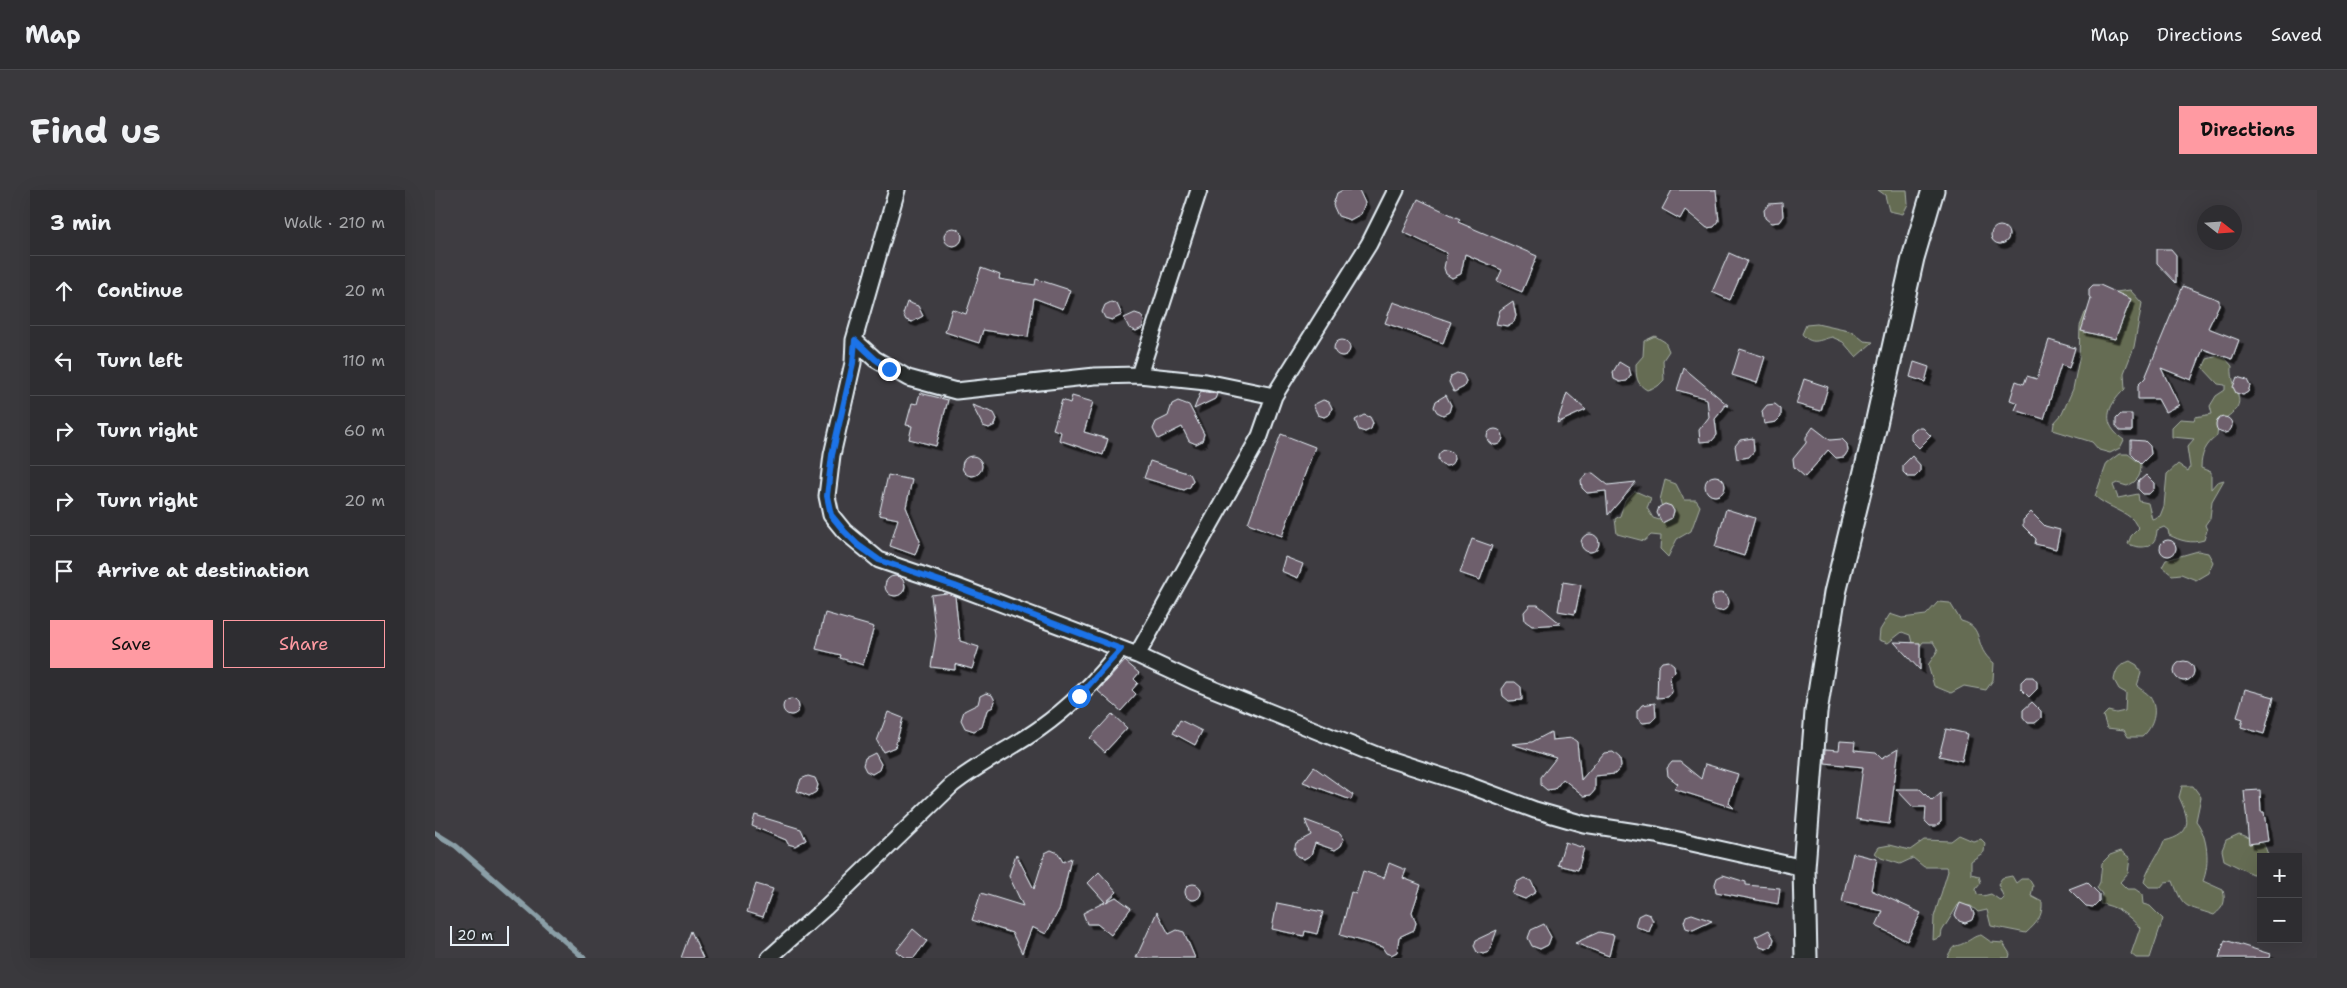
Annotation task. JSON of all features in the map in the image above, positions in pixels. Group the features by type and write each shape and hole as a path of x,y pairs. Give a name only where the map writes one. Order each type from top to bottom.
{"street":[{"path":"897,190 855,340 853,363 832,455 827,496 831,515 858,545 879,560 939,580 1137,654 1193,681 1308,728 1535,810 1584,824 1656,835 1803,868"},
{"path":"1139,375 1199,190"},
{"path":"1137,654 1260,436 1274,396 1369,244 1396,190"},
{"path":"1808,957 1803,868 1816,712 1835,593 1870,451 1913,258 1933,190"},
{"path":"855,340 875,359 908,378 957,391 1095,376 1139,375 1206,382 1274,396"},
{"path":"769,958 825,908 952,785 968,772 1039,729 1079,696 1121,649"}],"green space":[{"path":"1878,190 1907,190 1908,204 1903,214 1889,211 1885,195"},
{"path":"2130,290 2142,303 2134,347 2124,373 2125,389 2114,402 2109,415 2109,422 2112,428 2124,440 2120,448 2110,453 2099,450 2092,442 2053,430 2054,423 2062,414 2073,389 2079,359 2080,326 2085,313 2116,292"},
{"path":"1817,324 1853,332 1864,341 1873,342 1856,357 1843,342 1832,337 1812,341 1802,334 1806,325"},
{"path":"1655,336 1665,342 1669,351 1663,360 1664,380 1658,386 1647,390 1637,379 1636,364 1643,356 1644,341"},
{"path":"2218,356 2226,359 2232,366 2232,376 2239,403 2236,409 2218,423 2217,436 2207,446 2202,458 2201,468 2211,472 2211,489 2217,482 2224,480 2212,501 2210,518 2205,525 2207,530 2204,540 2190,542 2182,540 2169,535 2168,530 2164,527 2157,530 2154,541 2148,546 2139,547 2128,544 2131,536 2139,528 2131,518 2095,496 2107,463 2119,454 2128,454 2141,464 2138,478 2134,482 2127,486 2117,483 2113,485 2118,498 2138,494 2139,501 2148,503 2152,519 2160,516 2164,506 2167,474 2178,464 2188,471 2190,467 2187,447 2194,439 2172,437 2172,427 2180,419 2194,420 2195,417 2212,414 2210,406 2216,396 2225,390 2225,385 2218,384 2203,368 2207,359"},
{"path":"1665,480 1676,484 1684,500 1696,500 1700,506 1691,531 1677,539 1668,557 1660,549 1661,536 1651,535 1644,541 1617,534 1615,519 1620,516 1625,500 1635,491 1651,498 1647,508 1653,518 1666,522 1660,500"},
{"path":"2198,551 2208,553 2213,562 2208,573 2196,580 2181,574 2172,575 2162,567 2166,560"},
{"path":"1938,602 1950,603 1961,621 1974,628 1983,651 1994,663 1993,680 1986,690 1964,686 1951,693 1934,686 1928,665 1938,650 1933,642 1923,642 1920,646 1912,643 1910,635 1902,632 1888,643 1879,640 1880,630 1890,614 1902,618 1926,615"},
{"path":"2130,661 2137,665 2141,673 2137,686 2149,696 2154,707 2152,724 2142,737 2128,737 2124,730 2107,728 2103,716 2108,711 2116,713 2125,711 2126,693 2119,689 2114,680 2119,668"},
{"path":"2182,786 2193,786 2201,797 2196,821 2203,834 2207,850 2207,867 2203,881 2223,890 2224,894 2223,904 2214,915 2187,906 2180,898 2173,881 2165,882 2161,887 2149,887 2144,882 2164,841 2180,834 2187,825 2185,812 2179,797"},
{"path":"2239,834 2264,844 2267,853 2257,853 2257,873 2252,874 2224,860 2222,850 2226,840"},
{"path":"1959,835 1973,841 1981,839 1985,843 1984,852 1971,861 1971,874 1979,876 1981,883 1976,889 1977,894 1983,896 1991,894 2001,901 2004,898 1998,884 2002,878 2012,876 2016,883 2021,879 2029,879 2033,886 2031,896 2042,902 2042,907 2039,919 2026,933 1991,926 1987,910 1978,912 1971,906 1958,905 1942,931 1941,937 1933,940 1934,917 1948,871 1946,867 1924,867 1913,858 1900,864 1881,858 1875,853 1879,847 1890,845 1910,850 1924,840 1951,841"},
{"path":"2121,851 2130,858 2128,873 2120,882 2127,889 2135,889 2142,894 2143,904 2150,906 2163,919 2150,958 2136,958 2131,954 2140,928 2127,915 2117,909 2100,904 2102,894 2097,888 2100,882 2102,863 2110,855"},
{"path":"1981,935 1991,942 2003,943 2010,954 2009,958 1947,958 1953,947"}],"building":[{"path":"1343,190 1359,190 1365,203 1361,214 1350,220 1338,216 1333,205 1337,193"},
{"path":"1672,190 1716,190 1719,221 1714,227 1707,228 1685,210 1680,219 1662,209"},
{"path":"1418,199 1460,219 1458,222 1537,256 1522,292 1497,281 1502,270 1465,254 1461,274 1452,278 1446,274 1444,268 1447,253 1403,232"},
{"path":"1782,203 1783,216 1779,222 1771,223 1765,218 1764,210 1769,204"},
{"path":"2000,226 2006,229 2009,235 2006,241 2000,244 1994,241 1991,235 1994,229"},
{"path":"949,228 957,228 962,233 960,244 949,246 944,241 944,233"},
{"path":"2157,249 2171,249 2176,255 2176,283 2157,263"},
{"path":"1729,253 1747,261 1730,300 1712,292"},
{"path":"981,268 1000,275 999,279 1035,285 1036,279 1070,290 1063,309 1034,298 1028,337 983,330 979,343 945,332 952,309 966,314"},
{"path":"2093,285 2100,285 2131,299 2115,339 2081,331 2091,299 2089,289"},
{"path":"2183,286 2219,300 2219,305 2208,328 2239,340 2232,359 2203,349 2191,380 2161,368 2179,405 2165,412 2158,399 2138,399 2138,385 2145,378"},
{"path":"1513,301 1516,316 1514,322 1507,326 1496,324 1500,310"},
{"path":"907,302 918,306 923,316 912,322 906,320 903,314"},
{"path":"1111,302 1117,304 1122,315 1112,320 1105,318 1102,312 1105,305"},
{"path":"1393,302 1451,322 1443,343 1385,323"},
{"path":"1135,313 1141,315 1144,321 1142,328 1136,331 1129,328 1124,318"},
{"path":"1342,340 1348,342 1350,348 1348,354 1342,356 1336,354 1334,348 1336,342"},
{"path":"2049,340 2075,348 2069,368 2061,365 2044,419 2015,410 2018,403 2010,400 2016,381 2024,384 2027,376 2037,379"},
{"path":"1740,349 1765,357 1757,383 1732,375"},
{"path":"1619,362 1629,368 1631,375 1627,381 1620,382 1614,379 1613,372"},
{"path":"1914,362 1929,367 1925,382 1910,377"},
{"path":"1684,368 1729,406 1724,405 1724,408 1715,419 1717,435 1712,441 1700,442 1699,430 1709,417 1707,399 1677,390"},
{"path":"1457,373 1463,375 1466,381 1464,387 1454,392 1449,382 1451,376"},
{"path":"2237,377 2247,380 2250,386 2248,392 2243,395 2236,393 2233,387"},
{"path":"1804,379 1828,387 1821,411 1796,404"},
{"path":"1201,391 1217,394 1215,399 1194,409"},
{"path":"920,393 948,400 936,446 909,439 912,426 906,425 912,403 917,404"},
{"path":"1567,393 1586,410 1557,423"},
{"path":"1446,395 1451,405 1449,412 1443,415 1437,412 1434,407 1436,401"},
{"path":"1072,396 1093,402 1084,432 1108,439 1103,455 1059,440 1061,432 1053,429 1062,400 1070,403"},
{"path":"1323,400 1329,402 1332,408 1330,414 1324,417 1318,415 1313,405"},
{"path":"1178,401 1189,405 1204,434 1202,441 1196,444 1189,441 1182,427 1158,439 1153,429 1156,422 1168,416 1172,404"},
{"path":"1775,404 1781,409 1781,417 1776,422 1764,424 1762,411 1767,405"},
{"path":"972,405 994,413 997,419 995,425 989,428 983,426"},
{"path":"2121,414 2132,414 2132,431 2120,431 2116,426 2116,419"},
{"path":"1364,415 1370,417 1373,423 1371,429 1365,432 1359,430 1355,420"},
{"path":"2224,417 2230,419 2232,425 2230,431 2224,433 2218,431 2216,425 2218,419"},
{"path":"1813,427 1830,440 1842,439 1847,444 1848,451 1844,457 1836,458 1828,450 1805,477 1794,467 1793,459 1806,443 1806,437"},
{"path":"1916,428 1923,428 1931,436 1919,448 1911,440 1911,433"},
{"path":"1495,429 1501,431 1503,437 1501,443 1495,445 1489,443 1487,437 1489,431"},
{"path":"1281,434 1315,447 1282,536 1248,523"},
{"path":"1753,438 1754,451 1749,457 1737,459 1735,446 1740,440"},
{"path":"2131,440 2145,441 2150,446 2151,454 2141,464 2131,454"},
{"path":"1446,450 1452,452 1454,458 1452,464 1446,466 1440,464 1438,458 1440,452"},
{"path":"972,456 979,459 982,466 979,473 972,476 965,473 962,466 965,459"},
{"path":"1912,456 1920,465 1920,472 1915,477 1908,477 1903,472 1903,465"},
{"path":"1150,461 1190,474 1193,480 1190,487 1184,490 1144,478"},
{"path":"1593,473 1608,485 1636,482 1608,515 1606,491 1587,493 1582,488 1581,480 1586,474"},
{"path":"888,475 912,480 906,507 920,541 915,555 890,546 898,519 879,515"},
{"path":"2146,475 2154,483 2154,489 2149,494 2143,494 2138,489 2138,482"},
{"path":"1715,476 1722,479 1725,486 1722,493 1715,496 1708,493 1705,486 1708,479"},
{"path":"1665,504 1671,506 1674,511 1672,518 1662,523 1657,513 1659,507"},
{"path":"1726,509 1755,518 1744,556 1715,547"},
{"path":"2031,512 2045,526 2060,530 2056,549 2035,544 2036,539 2023,526 2023,520"},
{"path":"1590,534 1596,537 1599,543 1596,549 1590,552 1584,549 1581,543 1584,537"},
{"path":"1472,539 1492,546 1480,580 1460,573"},
{"path":"2165,540 2171,540 2176,545 2174,554 2165,556 2160,551 2160,545"},
{"path":"1285,557 1303,564 1298,578 1281,571"},
{"path":"895,576 902,579 905,586 902,593 895,596 888,593 885,586 888,579"},
{"path":"1563,582 1581,585 1575,614 1558,611"},
{"path":"947,593 955,596 960,641 979,647 972,669 955,664 955,670 931,667 936,636 931,595"},
{"path":"1716,593 1724,593 1729,598 1727,609 1716,611 1711,606 1711,598"},
{"path":"1530,605 1538,605 1561,624 1532,626 1525,621 1524,612"},
{"path":"825,613 874,627 863,665 840,658 841,655 816,649"},
{"path":"1894,642 1920,643 1920,670"},
{"path":"1125,661 1139,673 1134,679 1138,683 1132,690 1136,694 1121,711 1098,691"},
{"path":"1669,661 1674,665 1675,672 1670,677 1672,692 1668,697 1657,698 1658,667 1662,662"},
{"path":"2184,661 2191,664 2194,671 2191,678 2184,681 2177,678 2174,671 2177,664"},
{"path":"2026,677 2033,677 2037,682 2037,689 2029,697 2021,689 2021,682"},
{"path":"1507,682 1515,682 1521,687 1522,700 1509,701 1503,696 1502,689"},
{"path":"2245,689 2274,697 2264,734 2241,727 2243,719 2237,717"},
{"path":"986,693 992,695 995,701 993,707 987,710 982,727 974,731 965,728 961,720 964,711 978,704 980,696"},
{"path":"791,699 797,701 799,707 797,713 791,715 785,713 783,707 785,701"},
{"path":"2032,702 2041,711 2041,718 2035,723 2028,723 2023,717 2023,710"},
{"path":"1655,703 1656,717 1651,722 1643,723 1637,718 1637,711 1642,705"},
{"path":"888,712 903,718 895,747 883,752 877,741"},
{"path":"1112,714 1127,728 1105,752 1090,738"},
{"path":"1180,720 1202,731 1195,745 1173,733"},
{"path":"1946,729 1968,734 1962,761 1939,756"},
{"path":"1551,732 1552,740 1572,738 1577,742 1581,780 1604,753 1613,752 1620,758 1621,767 1615,774 1595,776 1595,790 1591,795 1584,796 1563,779 1555,789 1547,790 1541,785 1541,777 1556,758 1512,744 1532,742"},
{"path":"1840,741 1855,742 1854,750 1876,752 1882,758 1899,748 1889,824 1856,819 1863,767 1825,763 1826,749 1839,750"},
{"path":"875,753 881,764 879,770 872,774 866,771 863,765 865,758"},
{"path":"1672,762 1680,762 1701,779 1705,764 1738,774 1729,803 1734,808 1674,789 1678,784 1668,776 1667,768"},
{"path":"1314,767 1353,795 1351,800 1303,782"},
{"path":"808,776 815,778 818,785 816,792 809,796 797,791 801,779"},
{"path":"1896,789 1920,789 1932,801 1941,793 1941,822 1936,826 1930,826 1925,821 1926,807 1913,807"},
{"path":"2260,790 2261,812 2264,812 2268,841 2249,844 2244,791"},
{"path":"755,815 801,829 806,840 795,846 788,844 786,840 752,826"},
{"path":"1305,820 1340,833 1344,839 1341,846 1335,850 1315,843 1311,855 1304,859 1297,856 1294,850 1296,843 1311,835"},
{"path":"1565,842 1584,848 1578,870 1558,865"},
{"path":"1051,850 1058,853 1063,862 1071,858 1060,908 1046,934 1032,927 1022,953 1012,933 972,920 981,893 1023,906 1009,876 1016,854 1034,889 1045,853"},
{"path":"1853,853 1877,859 1871,890 1921,913 1907,941 1876,926 1883,911 1842,902"},
{"path":"1389,863 1406,870 1403,878 1421,885 1412,912 1416,923 1414,930 1399,937 1397,952 1391,955 1386,953 1382,947 1340,935 1351,892 1356,894 1363,871 1384,878"},
{"path":"1099,872 1117,892 1106,902 1116,897 1131,908 1111,935 1097,924 1087,924 1083,913 1105,902 1088,883"},
{"path":"1723,875 1746,882 1746,885 1780,888 1778,904 1716,892 1715,884 1717,878"},
{"path":"1524,878 1531,881 1536,892 1525,899 1512,894 1517,882"},
{"path":"2087,882 2099,894 2099,901 2093,907 2086,906 2069,889"},
{"path":"756,884 773,889 763,917 747,912"},
{"path":"1190,884 1196,884 1201,889 1199,898 1190,900 1185,895 1185,889"},
{"path":"1277,903 1323,912 1317,934 1305,931 1304,936 1272,929"},
{"path":"1960,903 1971,907 1974,914 1972,920 1965,923 1959,921 1955,915"},
{"path":"1157,912 1169,934 1177,930 1184,932 1195,958 1136,958"},
{"path":"1644,913 1650,915 1653,921 1649,932 1635,926 1638,916"},
{"path":"1692,914 1712,921 1693,930 1686,928 1684,922 1686,916"},
{"path":"1544,924 1551,937 1548,945 1540,949 1532,946 1528,938 1531,930"},
{"path":"913,929 927,941 914,958 905,958 896,951"},
{"path":"1497,930 1489,952 1483,954 1477,952 1474,946 1476,940"},
{"path":"1769,930 1774,939 1772,946 1766,949 1760,947 1755,937"},
{"path":"691,931 703,958 681,958"},
{"path":"1599,932 1614,935 1609,956 1575,943"},
{"path":"2225,940 2270,954 2269,958 2219,958"}],"waterway":[{"path":"435,833 456,846 584,958"}],"route":[{"path":"889,369 855,340 853,363 832,455 827,496 831,515 858,545 879,560 931,577 1121,649 1079,696"}]}
